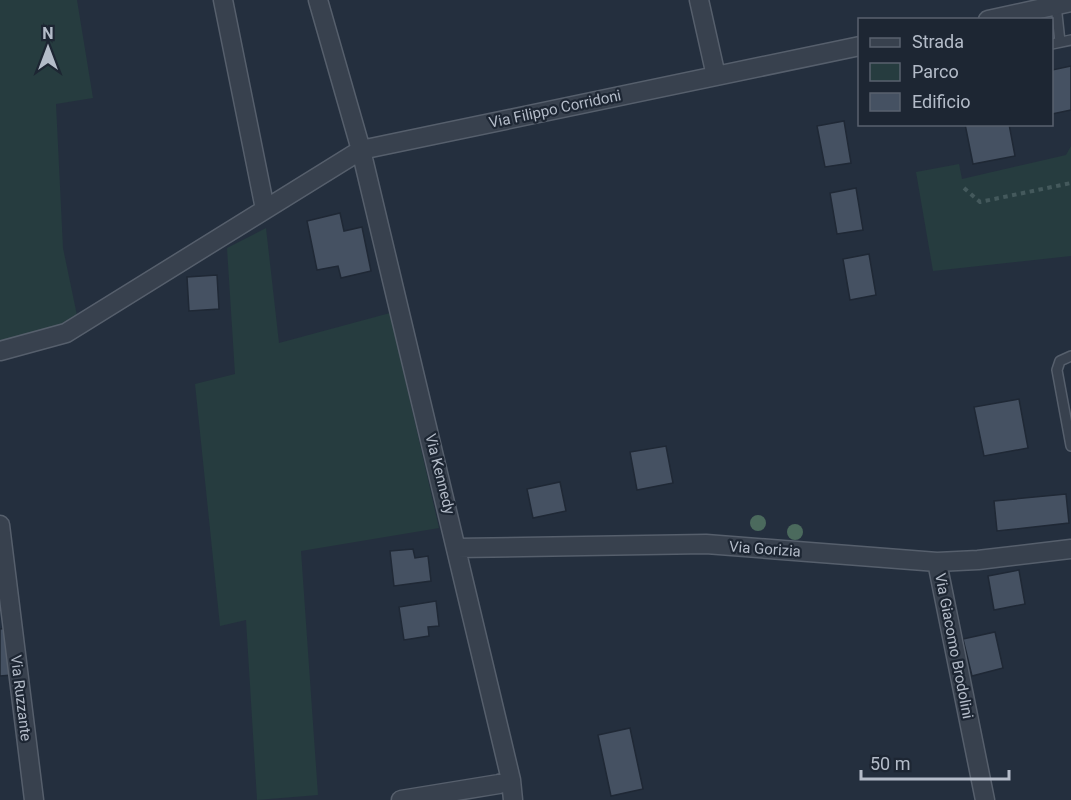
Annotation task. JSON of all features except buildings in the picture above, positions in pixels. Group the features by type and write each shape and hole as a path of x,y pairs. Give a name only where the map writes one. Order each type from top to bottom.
{"street":[{"path":"223,0 265,209"},
{"name":"Via Kennedy","path":"318,0 361,150 457,548 511,780 513,800"},
{"path":"699,0 716,76"},
{"path":"996,18 1058,2"},
{"name":"Via Filippo Corridoni","path":"0,351 66,333 361,150 858,46"},
{"name":"Via Ruzzante","path":"0,525 34,800"},
{"name":"Via Gorizia","path":"457,548 706,544 937,562 978,560 1071,549"},
{"name":"Via Giacomo Brodolini","path":"937,562 985,800"},
{"path":"401,800 511,780"}],"lane":[{"path":"1058,2 1056,43 1071,40"},
{"path":"1071,356 1060,361 1058,370 1071,446"}],"path":[{"path":"964,188 980,202 1071,183"}],"green space":[{"path":"0,0 77,0 93,98 56,104 63,248 78,320 0,342"},
{"path":"1071,146 1071,256 933,271 916,172 959,164 962,179 1066,155"},
{"path":"266,228 279,343 390,313 439,528 301,551 318,795 257,800 246,620 220,626 195,384 235,374 227,248"}]}
